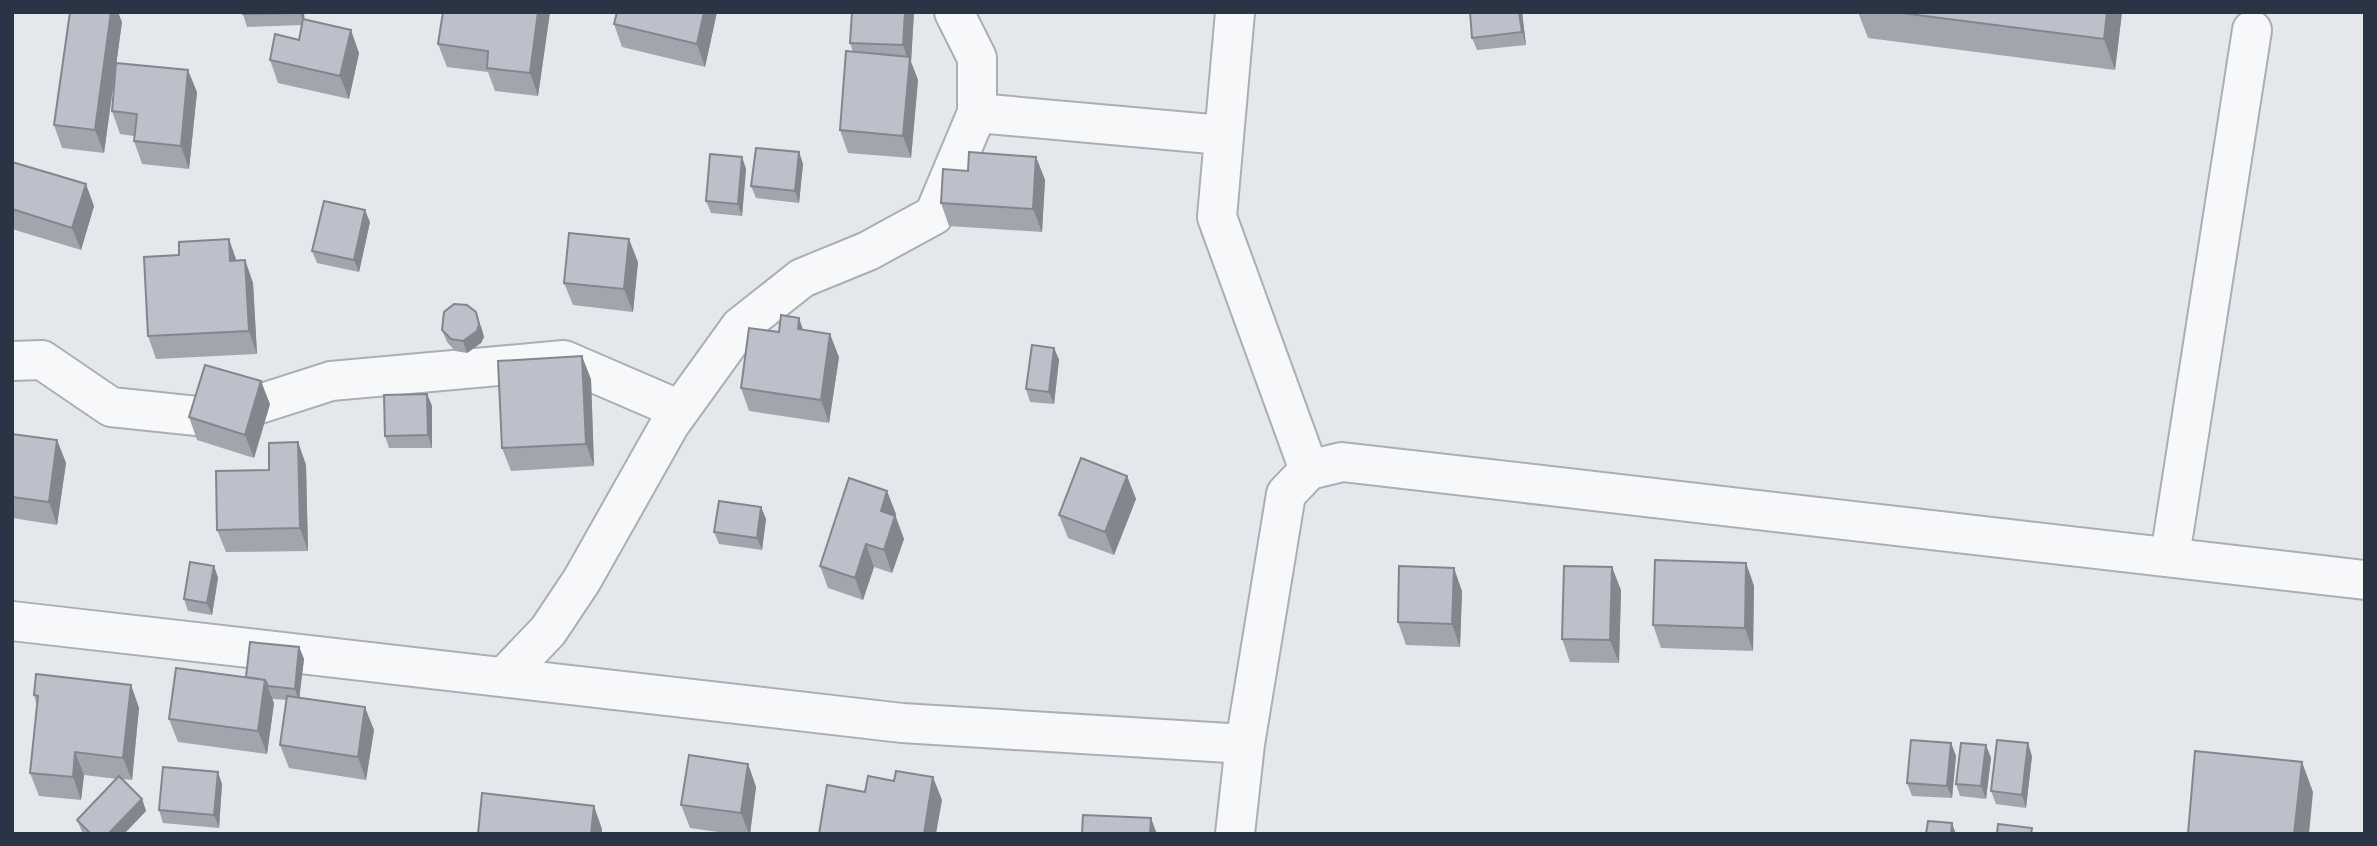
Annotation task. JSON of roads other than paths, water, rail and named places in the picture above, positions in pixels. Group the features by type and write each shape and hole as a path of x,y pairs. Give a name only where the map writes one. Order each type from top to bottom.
{"street":[{"path":"504,677 548,631 583,580 680,410 740,327 802,278 868,251 934,215 977,113 977,58 954,12"},
{"path":"1235,12 1222,135 1217,217 1309,471"},
{"path":"2170,556 2252,30"},
{"path":"977,113 1222,135"},
{"path":"12,361 42,360 111,407 216,418 331,381 564,360 680,410"},
{"path":"1235,834 1245,744 1286,494 1309,471 1342,461 2365,580"},
{"path":"12,621 902,723 1245,744"}]}
